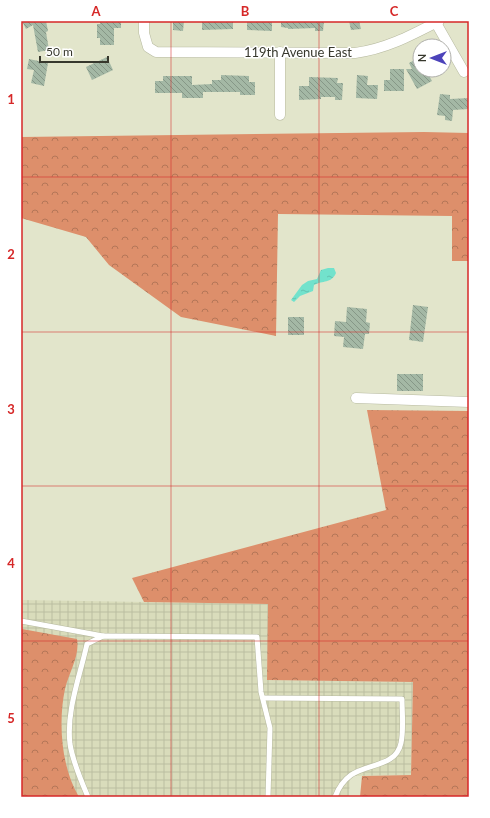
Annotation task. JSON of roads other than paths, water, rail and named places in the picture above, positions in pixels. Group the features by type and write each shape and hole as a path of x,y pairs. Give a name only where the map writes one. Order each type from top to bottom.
{"street":[{"name":"119th Avenue East","path":"144,21 144,33 148,47 150,50 156,52 355,53 370,51 398,42 437,22"},
{"path":"437,22 464,72"},
{"path":"280,52 280,115"},
{"path":"356,398 469,402"}],"lane":[{"path":"21,620 103,636 257,638 263,698 270,728 268,797"},
{"path":"88,797 76,768 70,743 72,703 87,644 103,636"},
{"path":"263,698 402,699 402,736 398,751 388,761 352,774 346,779 335,797"}],"water":[{"path":"334,268 336,273 332,279 314,285 313,291 300,296 294,302 291,300 302,285 308,281 317,279 321,270"}]}
